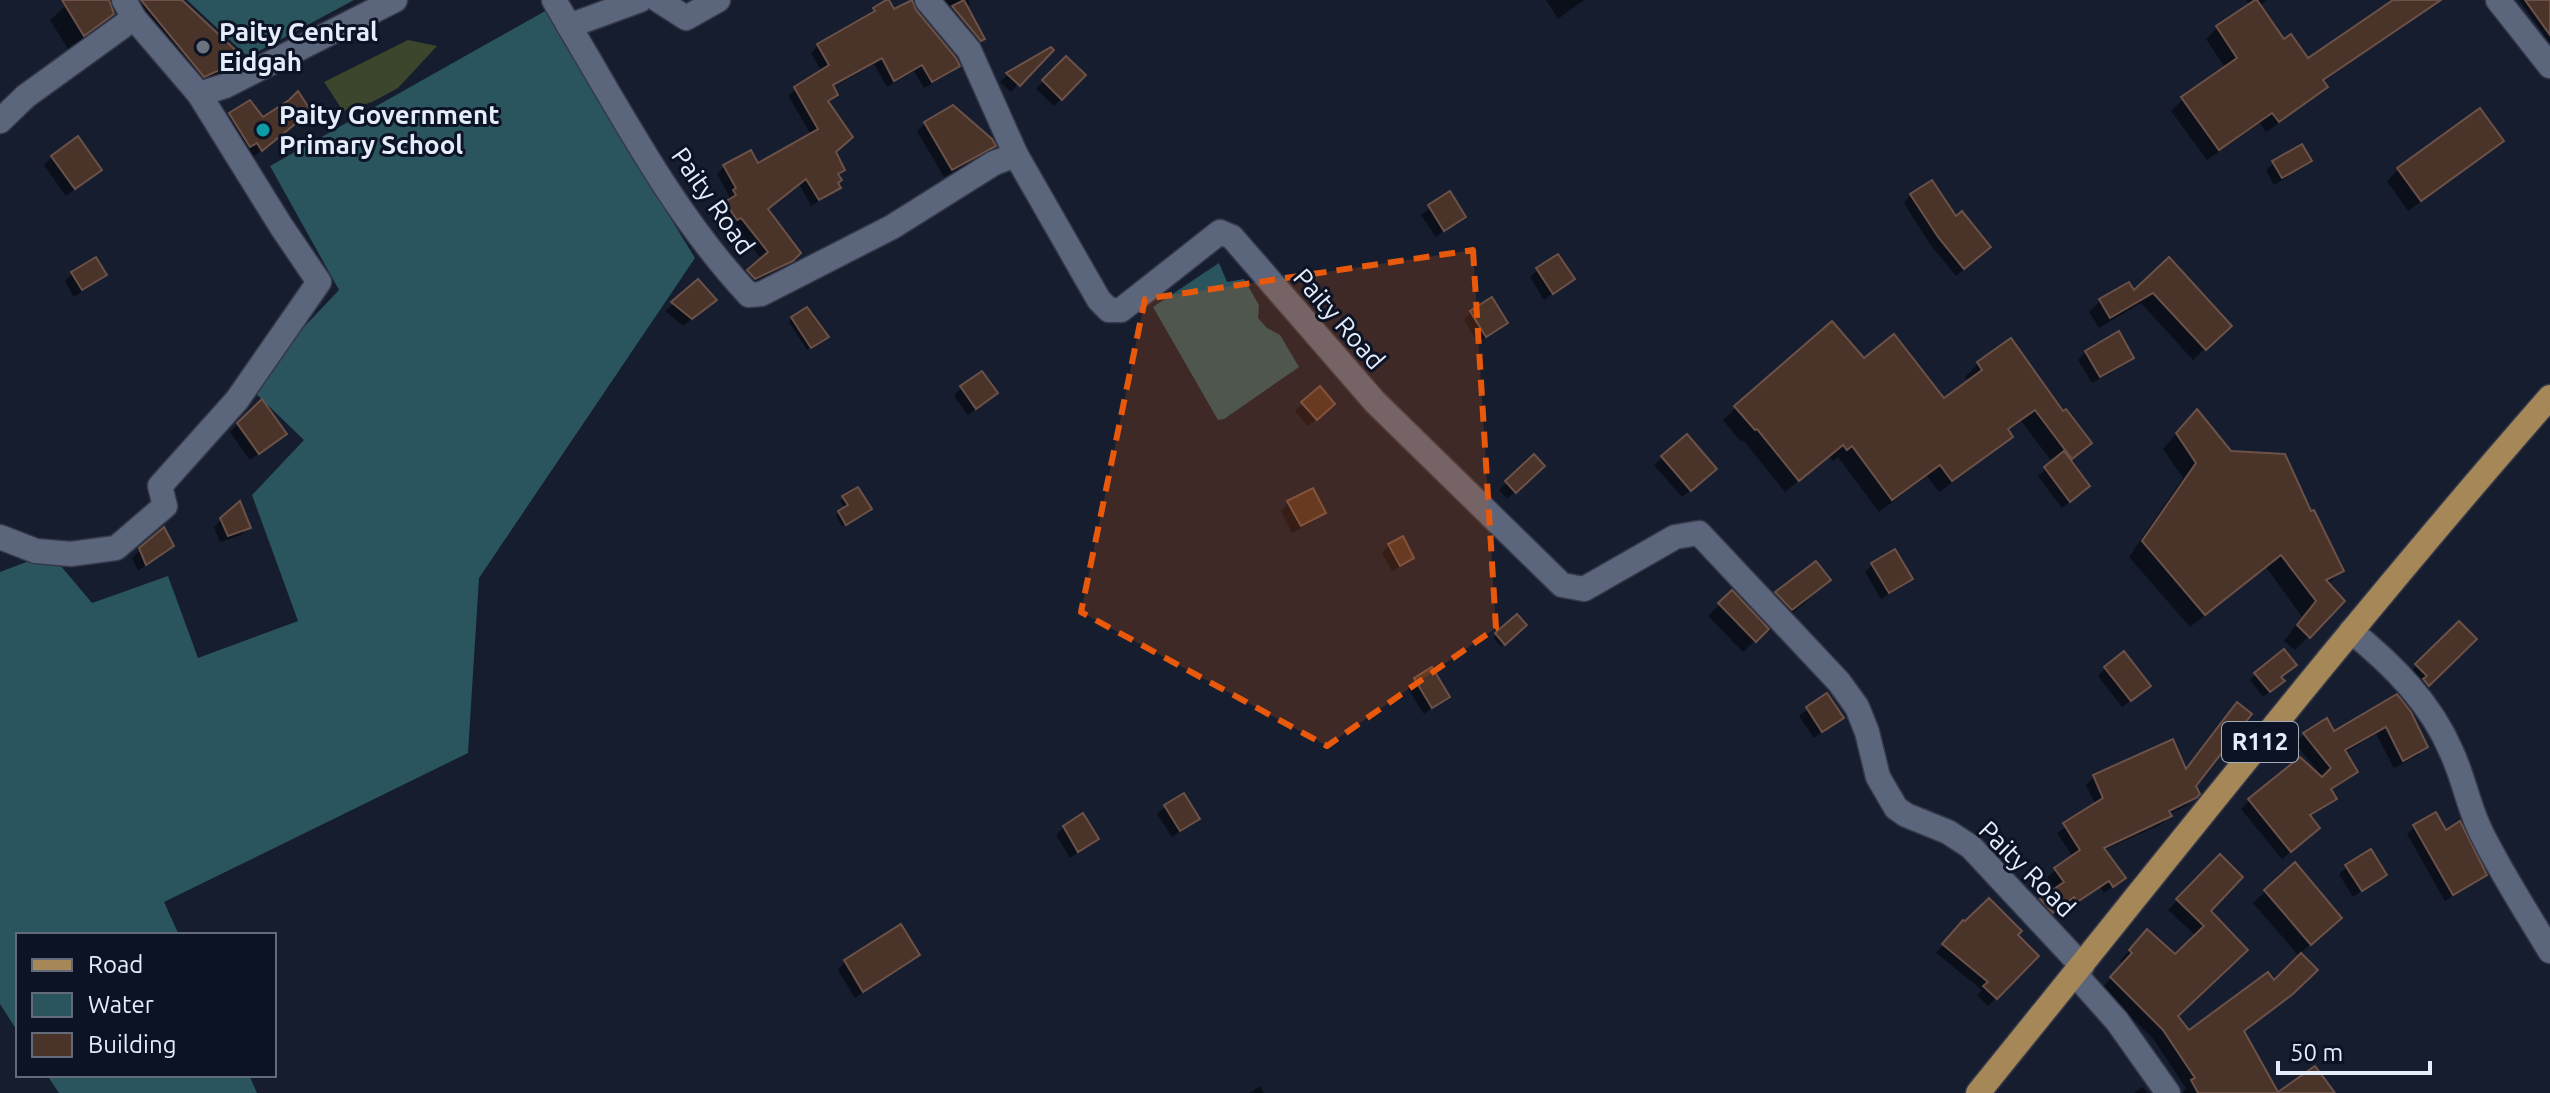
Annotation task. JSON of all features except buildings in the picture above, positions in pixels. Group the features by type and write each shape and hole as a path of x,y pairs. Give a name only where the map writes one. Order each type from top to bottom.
{"main road":[{"name":"R112","path":"1978,1093 2215,796 2550,397"}],"street":[{"path":"199,94 225,86 395,0"},
{"path":"554,0 569,26 640,0"},
{"path":"658,0 686,18 718,0"},
{"path":"927,0 969,50 1016,155"},
{"path":"2498,0 2550,66"},
{"path":"0,121 129,9 199,94 319,282 237,400 160,486 165,506 116,548 71,554 36,551 0,537"},
{"name":"Paity Road","path":"569,26 676,204 725,269 749,295 761,294 892,227 994,163 1016,155 1099,300 1109,310 1121,310 1220,232 1232,237 1375,402 1443,465 1562,585 1584,589 1675,537 1699,533 1839,682 1857,707 1878,777 1896,808 1948,832 1971,847 2078,970"},
{"path":"2351,631 2385,659 2417,693 2434,718 2452,751 2480,830 2550,951"},
{"path":"2078,970 2168,1093"}],"highlighted area":[{"path":"1473,250 1496,628 1327,746 1081,612 1145,299"}],"shaded area":[{"path":"408,40 437,46 398,88 372,102 343,111 324,82"}],"water":[{"path":"187,0 354,0 248,57"},
{"path":"547,10 695,258 479,578 468,753 164,902 178,933 16,933 16,1029 0,1004 0,572 50,553 92,603 168,576 198,658 298,621 252,495 304,440 248,386 339,290 270,166"},
{"path":"1219,263 1227,282 1244,279 1259,305 1258,318 1267,328 1280,335 1299,367 1224,419 1218,420 1153,307"},
{"path":"48,1077 250,1077 257,1093 59,1093"}],"place":[{"name":"Paity Central Eidgah","path":"203,47"},
{"name":"Paity Government Primary School","path":"263,130"}]}
